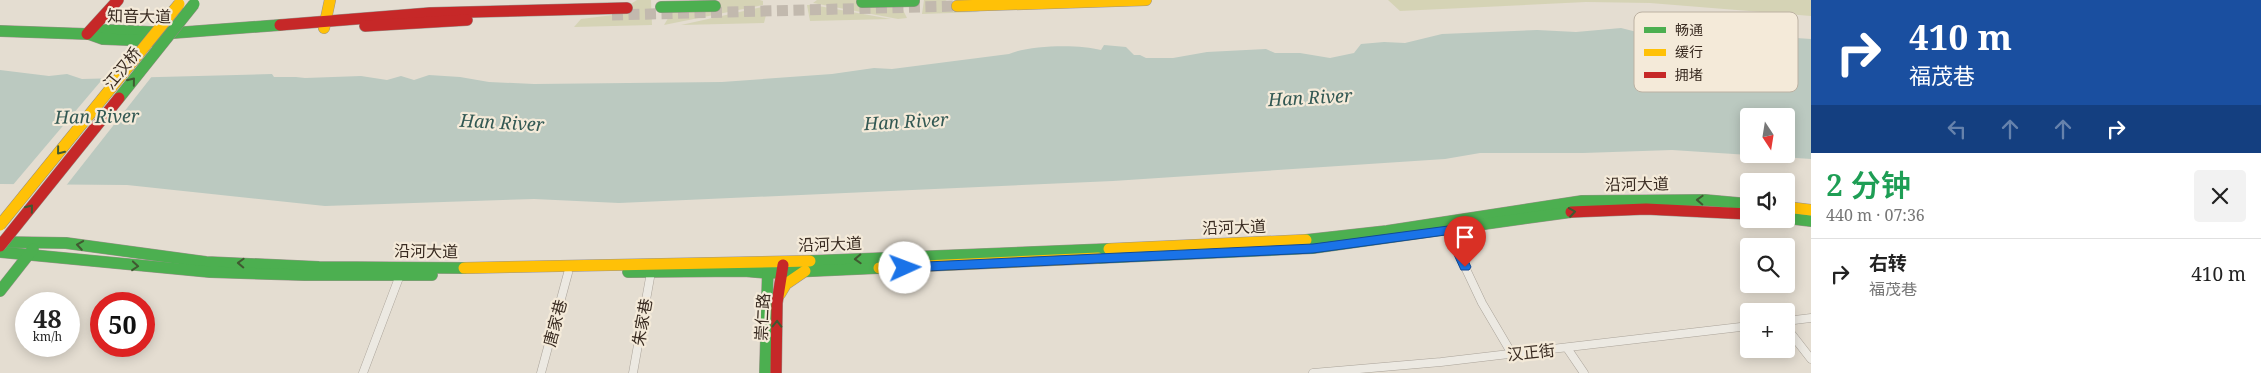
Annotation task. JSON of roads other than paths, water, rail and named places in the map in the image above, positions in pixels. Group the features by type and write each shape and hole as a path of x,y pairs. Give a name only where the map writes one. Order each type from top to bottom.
{"main road":[{"path":"88,34 118,0"},
{"path":"325,24 330,0"},
{"path":"957,6 1146,0"},
{"path":"862,2 914,1"},
{"name":"江汉桥","path":"0,224 180,2"},
{"name":"江汉桥","path":"0,244 195,2"},
{"path":"661,7 715,6"},
{"name":"知音大道","path":"0,31 88,34 103,39 167,41 430,13 627,8"},
{"name":"知音大道","path":"325,24 612,15"},
{"name":"沿河大道","path":"0,252 30,252 177,270 400,275 744,271 783,267 1296,241 1395,230 1582,201 1704,200 1740,203"},
{"name":"沿河大道","path":"783,267 804,271 1313,248 1588,210 1646,208 1740,213"},
{"path":"1795,208 1811,210"},
{"path":"1795,219 1811,221"},
{"path":"0,291 38,242"},
{"name":"沿河大道","path":"0,244 66,243 206,262 319,266 481,268 738,262 768,268"},
{"name":"崇仁路","path":"765,373 772,304 783,267"},
{"name":"崇仁路","path":"768,268 776,373"},
{"path":"744,271 764,284 772,304"},
{"path":"772,304 781,289 804,271"}],"street":[{"path":"1448,230 1482,303 1512,354"},
{"name":"朱家巷","path":"633,373 651,272"},
{"name":"唐家巷","path":"541,373 568,273"},
{"path":"363,373 400,275"},
{"path":"1795,320 1811,318"},
{"name":"汉正街","path":"1313,373 1512,354 1740,327"},
{"path":"1795,339 1811,359"},
{"path":"1567,348 1584,373"}],"water":[{"name":"Han River","path":"1621,28 1634,31 1634,92 1798,92 1798,38 1811,39 1811,159 1795,158 1795,108 1740,108 1740,154 1672,150 1583,153 1480,153 1445,159 1113,181 619,203 534,199 325,206 127,185 0,184 0,70 49,76 67,74 82,79 272,74 274,77 361,76 387,80 401,76 414,80 429,75 460,77 489,82 534,84 722,82 832,74 874,68 892,69 1055,46 1101,50 1104,45 1126,47 1134,55 1146,58 1173,58 1207,52 1266,49 1275,53 1300,53 1330,58 1354,53 1361,44 1405,43 1442,34 1537,30 1576,32"}],"tunnel":[{"path":"612,15 957,6"}]}
